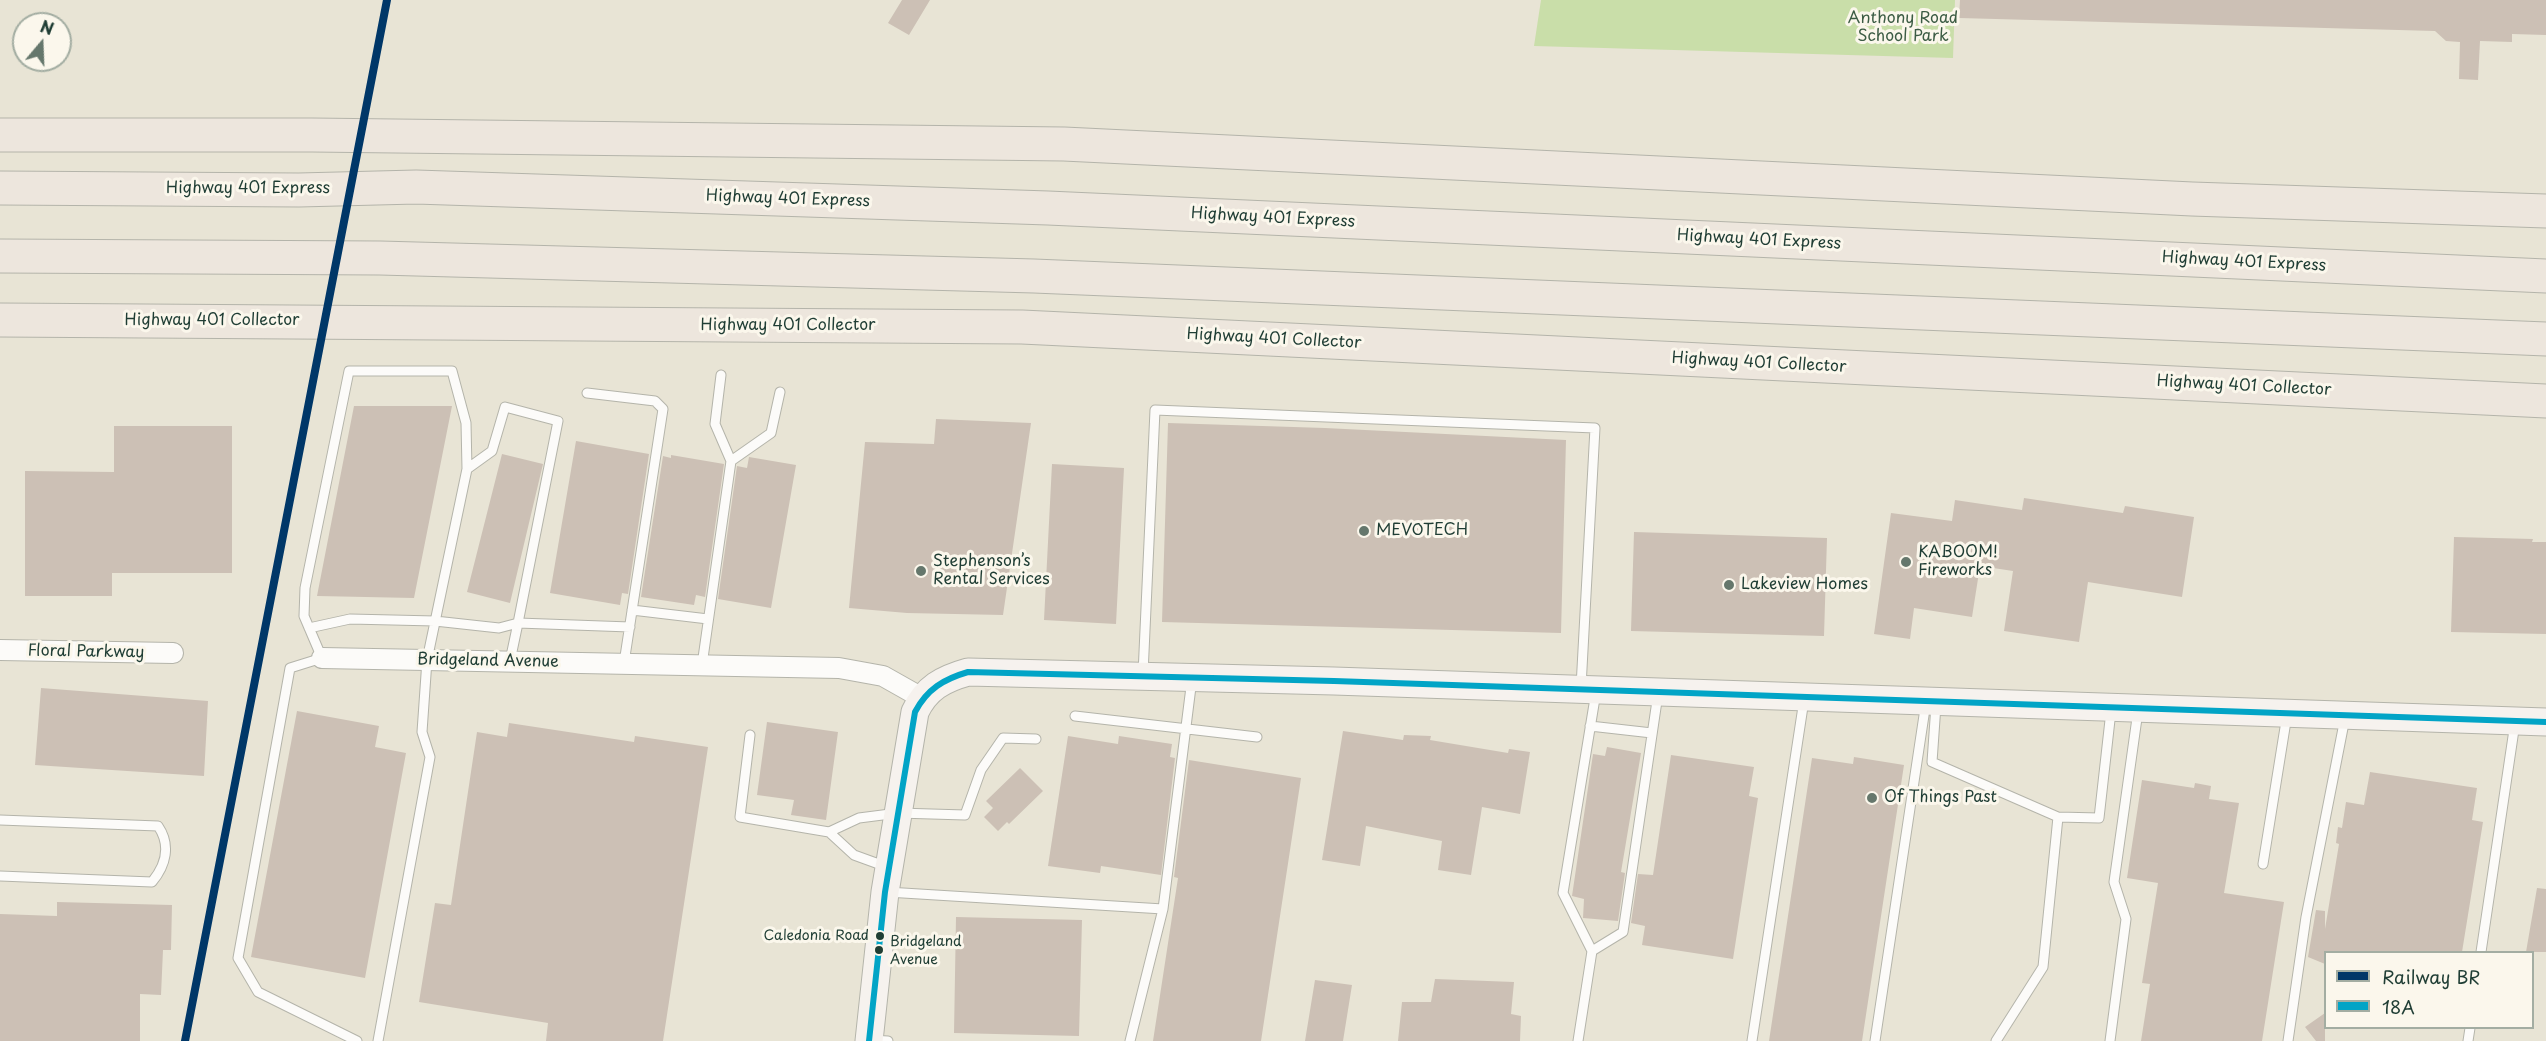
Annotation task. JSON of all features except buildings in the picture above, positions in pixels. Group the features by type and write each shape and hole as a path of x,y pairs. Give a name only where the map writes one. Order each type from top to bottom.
{"highway":[{"path":"0,135 312,135 403,138 1064,144 2192,199 2546,211"},
{"name":"Highway 401 Express","path":"0,189 299,190 416,187 1060,208 2546,276"},
{"path":"0,256 380,258 1022,276 2546,339"},
{"name":"Highway 401 Collector","path":"0,320 1022,327 2546,401"}],"street":[{"name":"Floral Parkway","path":"0,650 172,653"},
{"name":"Bridgeland Avenue","path":"322,658 839,668 884,676 922,698"},
{"path":"875,1041 887,880 915,712 922,698 939,683 954,676 979,671 2546,722"}],"lane":[{"path":"357,1041 258,992 238,958 290,668 322,658 304,616 305,588 349,371 452,372 466,423 467,469 427,660 422,732 430,757 378,1041"},
{"path":"702,665 731,461 715,424 721,375"},
{"path":"731,461 771,433 780,392"},
{"path":"587,393 655,401 663,409 624,663"},
{"path":"467,469 492,451 505,407 558,421 510,661"},
{"path":"1143,677 1155,410 1595,428 1588,690 1590,726 1563,893 1592,951 1578,1041"},
{"path":"632,610 708,619"},
{"path":"309,628 350,618 435,621 500,628 518,623 630,627"},
{"path":"1130,1041 1163,909 1192,678"},
{"path":"1592,951 1623,932 1658,692"},
{"path":"1752,1041 1804,698"},
{"path":"1931,702 1932,762 2058,817 2099,818 2111,708"},
{"path":"1875,1041 1931,702"},
{"path":"2110,1041 2126,919 2114,882 2138,709"},
{"path":"2264,864 2287,714"},
{"path":"1075,716 1257,737"},
{"path":"2288,1041 2306,917 2345,716"},
{"path":"2481,951 2515,722"},
{"path":"1590,726 1652,733"},
{"path":"750,735 740,817 829,831 859,818 898,813 965,815 981,770 1003,738 1036,740"},
{"path":"1996,1041 2043,967 2058,817"},
{"path":"0,820 158,826 166,838 164,868 152,882 0,876"},
{"path":"829,831 854,855 887,880 1163,909"}],"green space":[{"name":"Anthony Road School Park","path":"1541,0 1955,0 1953,58 1534,46"}],"rail line":[{"name":"BR","path":"185,1041 387,0"}],"transit line":[{"name":"18A","path":"869,1041 885,892 915,712 925,697 937,686 968,672 1334,681 2546,722"}],"place":[{"name":"MEVOTECH","path":"1364,531"},
{"name":"KABOOM! Fireworks","path":"1906,562"},
{"name":"Stephenson’s Rental Services","path":"921,571"},
{"name":"Lakeview Homes","path":"1729,585"},
{"name":"Of Things Past","path":"1872,798"},
{"name":"Caledonia Road","path":"880,936"},
{"name":"Bridgeland Avenue","path":"879,950"}]}
